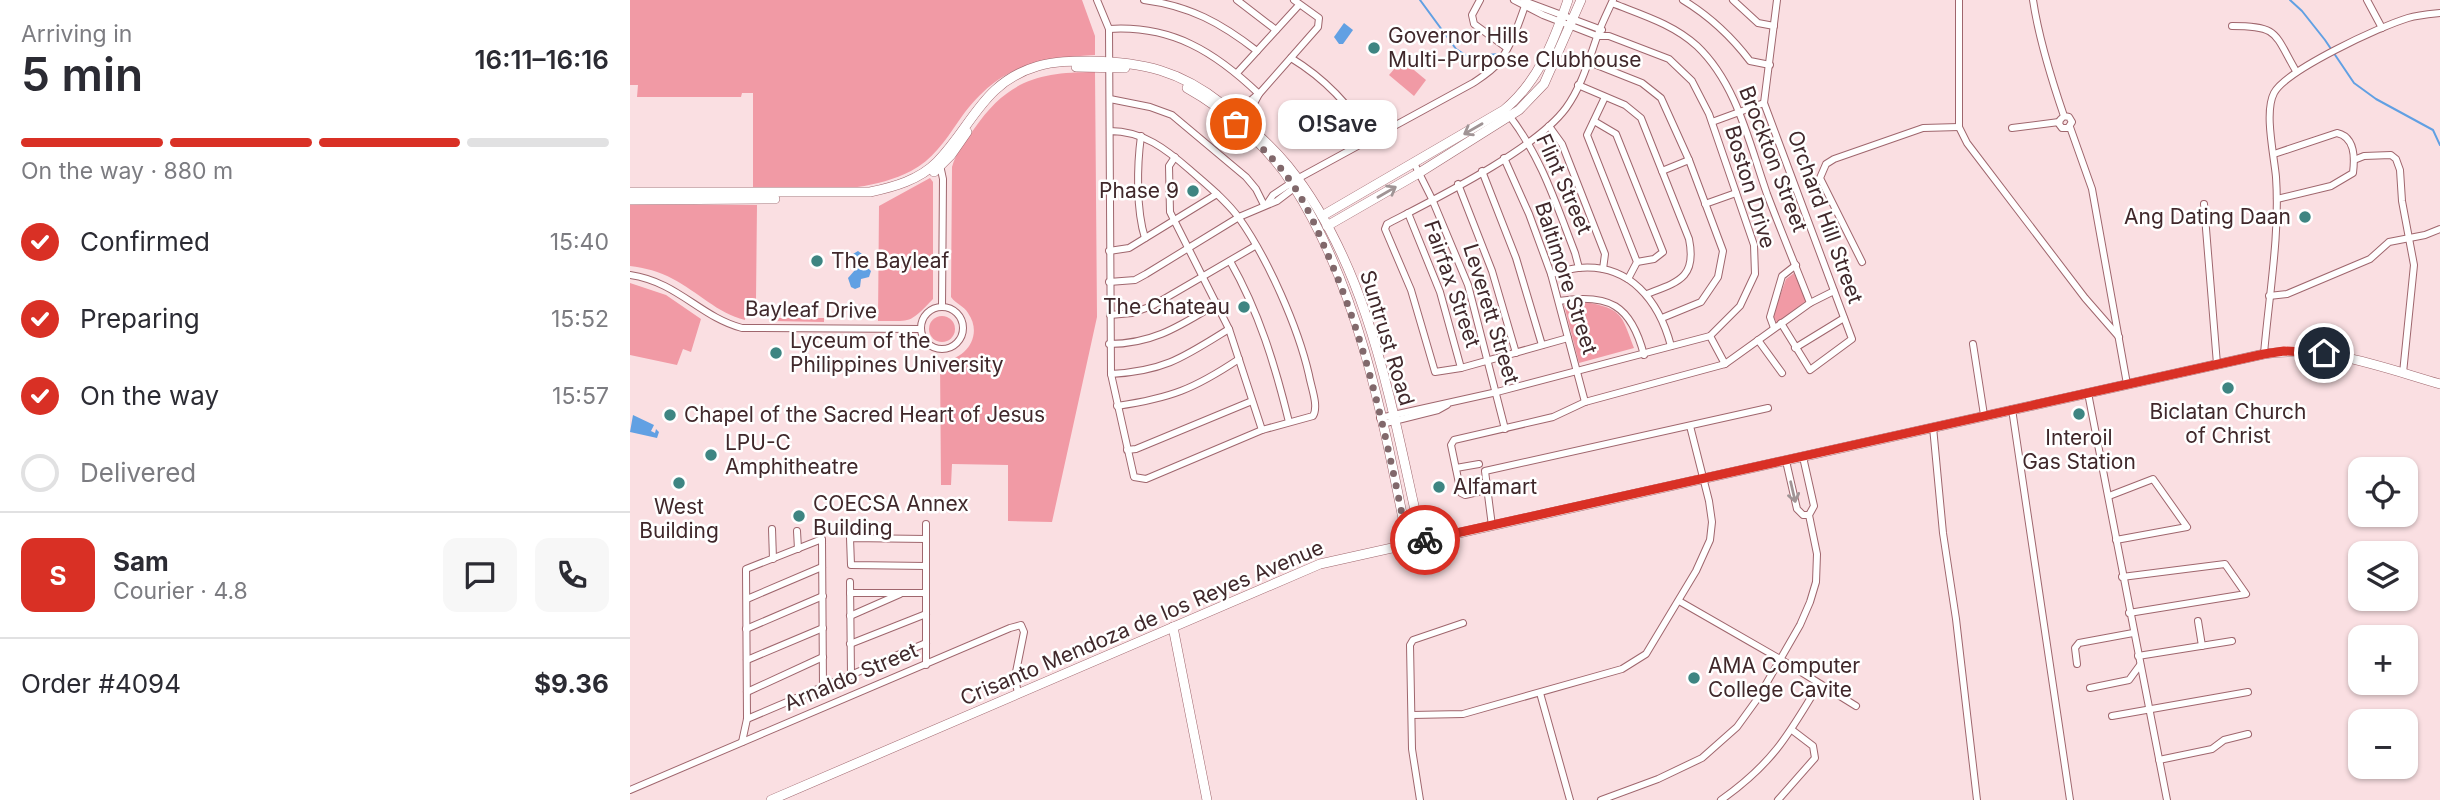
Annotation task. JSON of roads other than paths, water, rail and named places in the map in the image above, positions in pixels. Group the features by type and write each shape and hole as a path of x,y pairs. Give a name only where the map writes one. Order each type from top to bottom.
{"street":[{"path":"1097,0 1109,29 1111,374 1134,477 1146,479 1262,430 1314,416 1316,407 1294,327 1282,298 1239,218 1217,194 1175,157 1141,136 1130,132 1110,131"},
{"path":"1144,0 1169,4 1209,18 1257,51"},
{"path":"1237,0 1276,30"},
{"path":"1480,0 1472,15 1474,24 1507,48"},
{"path":"1315,226 1322,216 1507,114 1536,76 1568,0"},
{"path":"1315,226 1327,226 1419,173 1507,114 1544,84 1581,0"},
{"path":"1683,0 1703,12 1730,36 1750,61 1770,65"},
{"path":"1733,0 1758,23 1774,26"},
{"name":"Orchard Hill Street","path":"1777,0 1764,103 1852,339 1810,370 1781,323"},
{"path":"1959,0 1959,127 1967,143 2085,298 2119,337"},
{"path":"2033,0 2037,30 2062,128 2070,127 2092,189 2127,384"},
{"path":"2367,0 2382,28"},
{"path":"1235,119 1291,58 1319,23 1319,18 1297,2 1237,73"},
{"path":"1109,282 1135,280 1265,204 1273,195 1473,83 1500,62 1522,2 1599,32"},
{"path":"1568,338 1438,373 1433,370 1411,290 1385,230 1387,224 1504,158 1549,126 1566,107 1578,86 1613,2"},
{"name":"Brockton Street","path":"1613,2 1673,27 1696,45 1717,68 1739,112 1810,303"},
{"path":"2264,354 2277,199 2269,110 2273,94 2281,82 2296,71 2382,28 2409,18 2440,13"},
{"path":"2232,26 2260,26 2275,34 2296,71"},
{"path":"1109,29 1128,28 1160,32 1207,52 1237,73 1259,94"},
{"name":"Boston Drive","path":"1599,32 1669,59 1692,81 1712,122 1754,245 1755,274 1740,306 1710,336"},
{"path":"1291,58 1313,72 1335,92 1357,117 1371,139"},
{"path":"1589,62 1643,83 1661,98 1689,160 1723,251 1718,277 1701,302 1662,318"},
{"name":"Suntrust Road","path":"939,164 1000,92 1037,72 1054,68 1110,65 1160,75 1199,94 1235,119 1298,181 1322,216 1349,271 1369,325 1422,541"},
{"path":"1578,86 1625,105 1641,118 1689,239 1693,258 1683,277 1647,295"},
{"path":"1605,97 1587,135 1637,262 1628,279"},
{"path":"1110,99 1150,107 1172,115 1246,177 1265,204"},
{"path":"1712,122 1764,103"},
{"name":"Flint Street","path":"1507,114 1528,141 1540,163 1575,253 1578,268"},
{"path":"2012,128 2061,119"},
{"path":"1594,121 1616,134 1663,253 1654,259 1637,262"},
{"path":"1549,126 1562,144 1605,254 1603,269"},
{"path":"1862,262 1820,178 1826,164 1923,128 1959,127"},
{"path":"2274,154 2337,133 2347,136 2351,142 2354,160 2353,173 2331,186 2277,199"},
{"path":"1141,136 1140,221 1145,238"},
{"path":"2354,160 2369,156 2395,156 2400,170 2414,265 2403,373"},
{"path":"1175,157 1169,166 1169,207 1229,329 1262,430"},
{"name":"Baltimore Street","path":"1504,158 1529,214 1551,274 1586,402"},
{"path":"1662,171 1689,160"},
{"name":"Leverett Street","path":"1414,163 1432,198 1470,293 1505,429"},
{"path":"630,192 870,192 912,179 939,164"},
{"path":"630,200 872,198 914,184 939,164"},
{"path":"939,164 942,307"},
{"path":"1482,171 1516,258 1542,345"},
{"name":"Suntrust Road","path":"1298,181 1357,330 1381,421 1408,544"},
{"path":"1458,184 1492,271 1516,353"},
{"path":"1705,205 1736,193"},
{"path":"1110,251 1129,248 1217,194"},
{"path":"2204,204 2217,364"},
{"name":"Fairfax Street","path":"1408,213 1440,292 1461,368"},
{"path":"2269,296 2287,295 2370,259 2389,242 2440,229"},
{"path":"1110,315 1142,311 1255,246"},
{"path":"1230,261 1244,285 1265,334 1289,422"},
{"path":"1774,328 1770,317 1782,276 1796,265"},
{"path":"1551,274 1578,268 1603,269 1628,279 1653,301 1671,346"},
{"name":"Bayleaf Drive","path":"630,275 669,287 719,319 742,328 920,329"},
{"path":"1478,492 1462,495 1451,442 1553,417 1586,402 1725,364 1810,303 1834,291"},
{"path":"1559,301 1602,299 1626,314 1638,330 1644,355"},
{"path":"1109,344 1137,342 1159,336 1218,303"},
{"path":"942,307 952,309 961,318 963,331 957,343 946,349 933,348 925,341 920,329 926,313 942,307"},
{"path":"1796,348 1844,318"},
{"path":"1111,374 1157,369 1180,359 1229,329"},
{"path":"1381,421 1437,404 1448,404 1497,392 1710,336 1725,364"},
{"path":"1758,340 1782,373"},
{"path":"1973,344 1984,415"},
{"name":"Crisanto Mendoza de los Reyes Avenue","path":"771,800 1320,564 2264,354 2284,351 2324,353 2358,359 2440,384"},
{"path":"1117,406 1181,393 1240,359"},
{"path":"2088,393 2167,800"},
{"path":"1127,450 1136,449 1252,401"},
{"path":"1492,526 1485,471 1768,408"},
{"path":"2012,409 2070,800"},
{"path":"1412,715 1463,714 1622,669 1638,661 1653,645 1710,540 1712,522 1690,426"},
{"path":"1933,427 1943,533 1977,800"},
{"path":"1601,800 1702,758 1722,743 1749,713 1810,603 1816,582 1817,554 1810,515 1814,506 1803,457"},
{"path":"1786,460 1797,509 1803,515 1810,515"},
{"path":"1456,468 1479,464"},
{"path":"2109,496 2153,479 2187,527 2116,540"},
{"path":"926,524 926,664"},
{"path":"772,529 773,559"},
{"path":"797,531 798,549"},
{"path":"926,539 850,537 851,565 926,566"},
{"path":"742,742 747,719 746,569 822,539 823,688"},
{"path":"2123,577 2225,564 2246,594 2129,613"},
{"path":"747,599 822,567"},
{"path":"850,582 851,676"},
{"path":"850,593 926,593"},
{"path":"850,616 902,593"},
{"path":"746,629 822,596"},
{"path":"1679,601 1856,706"},
{"path":"850,644 926,614"},
{"path":"2198,621 2202,646"},
{"path":"1420,800 1412,749 1410,645 1413,640 1463,623"},
{"name":"Arnaldo Street","path":"630,790 1021,625 1024,632 1015,677 1018,694"},
{"path":"1173,627 1207,800"},
{"path":"747,660 822,628"},
{"path":"2077,664 2075,648 2078,643 2133,632"},
{"path":"2138,656 2232,641"},
{"path":"747,719 926,643"},
{"path":"747,692 823,657"},
{"path":"2090,688 2129,681 2140,665"},
{"path":"1721,800 1773,757 1819,684"},
{"path":"2112,716 2248,692"},
{"path":"1540,693 1570,800"},
{"path":"1778,800 1815,758 1813,746 1792,730"},
{"path":"2159,760 2212,749 2224,740 2248,734"}],"water":[{"path":"1344,23 1353,30 1343,44 1339,44 1334,37"},
{"path":"858,251 862,254 862,259 868,261 866,266 871,271 869,277 861,279 860,287 855,289 851,287 848,278 855,270 853,254"},
{"path":"633,415 654,425 651,431 655,433 656,429 659,432 657,438 630,432"}],"waterway":[{"path":"1420,0 1456,49 1467,56 1501,54"},
{"path":"2290,0 2325,40 2354,83 2376,99 2433,130 2440,145"}],"place":[{"name":"Governor Hills Multi-Purpose Clubhouse","path":"1374,48"},
{"name":"O!Save","path":"1236,124"},
{"name":"Phase 9","path":"1193,191"},
{"name":"Ang Dating Daan","path":"2305,217"},
{"name":"The Bayleaf","path":"817,261"},
{"name":"The Chateau","path":"1244,307"},
{"name":"Lyceum of the Philippines University","path":"776,353"},
{"name":"Biclatan Church of Christ","path":"2228,388"},
{"name":"Interoil Gas Station","path":"2079,414"},
{"name":"Chapel of the Sacred Heart of Jesus","path":"670,415"},
{"name":"LPU-C Amphitheatre","path":"711,455"},
{"name":"West Building","path":"679,483"},
{"name":"Alfamart","path":"1439,487"},
{"name":"COECSA Annex Building","path":"799,516"},
{"name":"AMA Computer College Cavite","path":"1694,678"}]}
